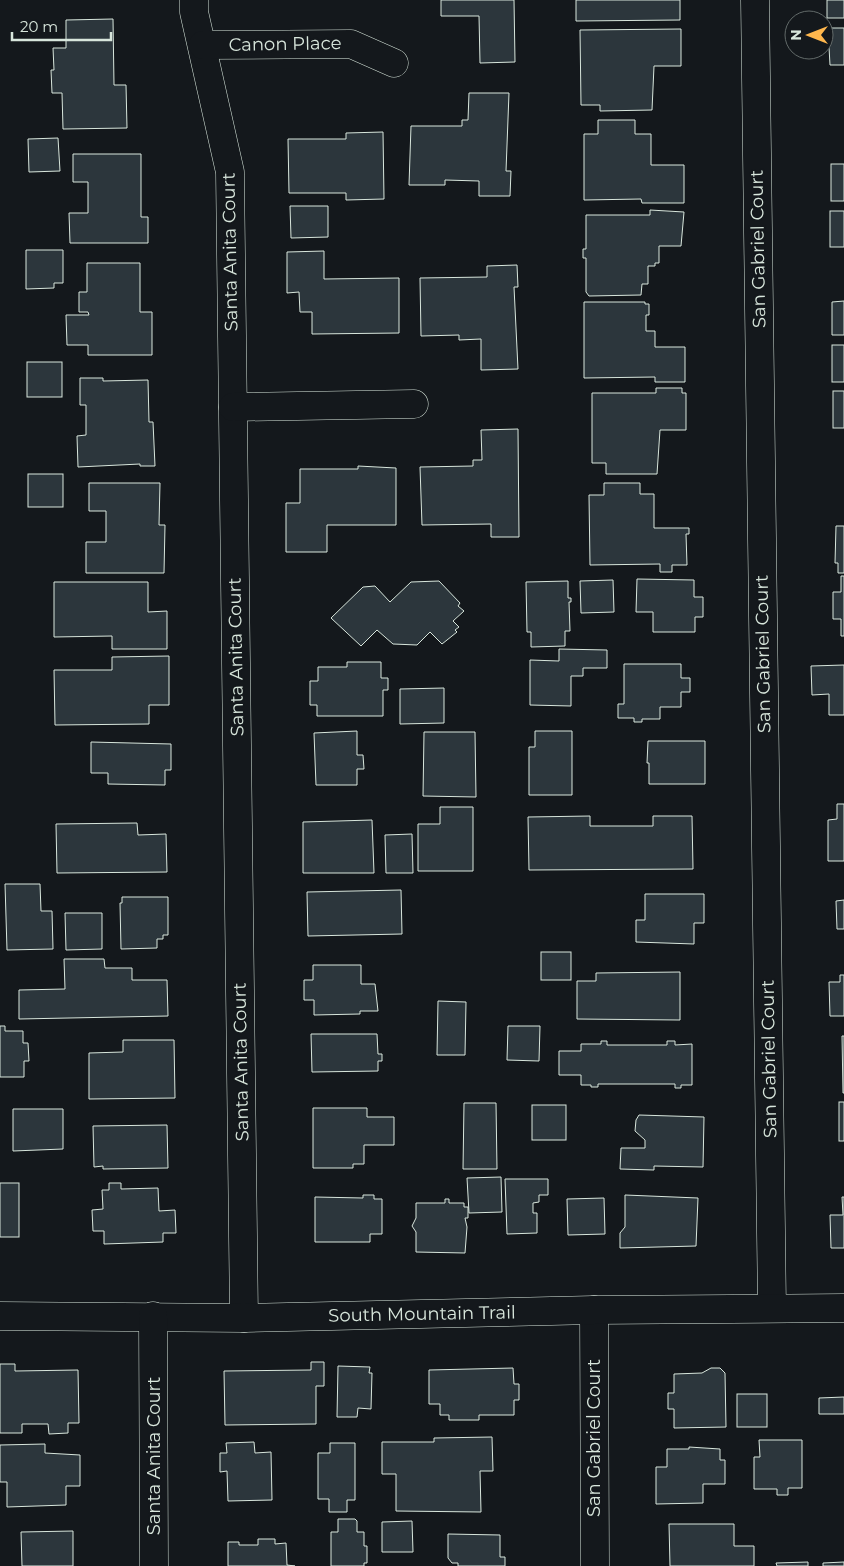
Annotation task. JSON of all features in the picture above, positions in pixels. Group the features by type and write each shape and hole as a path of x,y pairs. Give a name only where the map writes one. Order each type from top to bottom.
{"street":[{"name":"Santa Anita Court","path":"194,0 194,12 203,45 230,172 244,1318"},
{"name":"San Gabriel Court","path":"755,0 772,1308"},
{"name":"Canon Place","path":"203,45 351,44 394,63"},
{"path":"233,407 414,404"},
{"name":"South Mountain Trail","path":"0,1316 244,1318 594,1310 844,1308"},
{"name":"San Gabriel Court","path":"594,1310 595,1566"},
{"name":"Santa Anita Court","path":"154,1316 154,1566"}],"building":[{"path":"441,0 514,0 515,62 480,63 479,16 441,16"},
{"path":"576,0 680,0 680,20 576,21"},
{"path":"827,0 844,0 844,18 834,18 834,10 827,10"},
{"path":"113,19 114,85 126,85 127,128 63,129 62,93 52,93 51,70 54,70 53,48 66,48 66,20"},
{"path":"834,28 844,28 844,65 830,65 830,60 834,60"},
{"path":"681,29 681,66 654,66 652,110 600,111 600,105 581,105 580,30"},
{"path":"469,93 509,93 506,171 511,171 510,196 479,196 479,181 445,180 445,185 409,185 411,126 462,126 462,120 468,120"},
{"path":"598,120 635,120 635,134 651,134 651,165 684,165 684,203 642,203 641,199 584,200 584,134 598,134"},
{"path":"383,132 384,199 346,200 346,193 289,193 288,139 346,139 346,133"},
{"path":"58,138 60,171 29,172 28,139"},
{"path":"73,154 141,154 141,217 148,217 148,243 70,243 69,213 88,213 88,182 73,182"},
{"path":"831,164 844,164 844,201 831,201"},
{"path":"290,206 328,206 328,237 291,238"},
{"path":"650,210 684,212 681,246 659,246 659,263 655,263 655,266 648,266 648,284 642,284 641,295 589,296 586,292 586,258 583,258 583,249 586,249 586,215 650,215"},
{"path":"830,211 844,211 844,247 830,247"},
{"path":"26,250 63,250 63,283 54,283 54,288 26,289"},
{"path":"324,251 324,279 399,278 399,333 312,334 312,312 300,312 299,292 287,293 287,252"},
{"path":"87,263 140,263 140,312 152,312 152,355 88,355 88,345 67,345 66,315 89,315 88,312 79,312 79,292 87,292"},
{"path":"517,265 518,287 514,287 518,369 481,370 481,339 459,340 459,335 421,336 420,278 487,277 487,266"},
{"path":"844,301 844,335 832,335 832,302"},
{"path":"584,302 645,302 645,304 649,304 649,315 646,315 646,331 655,331 655,347 685,347 685,382 655,382 655,377 584,378"},
{"path":"832,345 844,345 844,382 832,382"},
{"path":"27,362 62,362 62,397 27,397"},
{"path":"80,378 103,378 103,381 148,380 149,422 153,422 155,466 140,466 140,464 78,467 77,436 86,435 86,405 80,405"},
{"path":"656,388 682,388 682,393 686,393 686,430 660,430 657,474 606,474 606,463 592,463 592,393 656,393"},
{"path":"833,391 844,391 844,428 833,428"},
{"path":"518,429 519,537 491,537 491,524 422,525 420,467 473,466 473,460 482,460 481,430"},
{"path":"358,466 396,468 396,525 327,525 327,552 286,552 286,503 300,503 300,469 358,469"},
{"path":"28,474 63,474 63,507 28,507"},
{"path":"89,483 160,483 159,525 165,525 164,573 86,573 86,542 106,542 106,511 89,511"},
{"path":"604,483 640,483 640,494 654,494 654,528 689,528 689,534 686,534 687,565 672,565 672,572 660,572 660,564 590,565 589,495 604,495"},
{"path":"836,526 844,526 844,573 838,573 838,563 835,563"},
{"path":"841,576 844,576 844,636 841,636 841,619 833,619 833,592 841,592"},
{"path":"637,579 694,580 694,597 703,597 703,617 695,617 695,632 653,632 653,612 636,612"},
{"path":"613,580 614,612 581,613 580,581"},
{"path":"439,581 460,603 458,606 464,611 453,621 459,627 455,630 457,632 442,644 430,632 417,645 393,644 377,630 361,646 331,618 363,587 375,586 390,602 411,582"},
{"path":"568,581 568,598 571,598 571,602 569,602 570,631 565,631 565,646 531,647 531,632 527,632 526,582"},
{"path":"54,582 148,582 148,612 167,611 167,649 112,649 112,636 54,637"},
{"path":"559,649 607,650 607,668 583,668 583,676 571,676 571,706 530,705 530,660 559,661"},
{"path":"169,656 169,705 149,705 149,724 55,725 54,670 112,670 112,657"},
{"path":"347,662 381,662 381,678 388,678 388,690 383,690 383,716 317,716 317,705 310,705 310,681 318,681 318,667 347,667"},
{"path":"624,664 681,664 681,678 690,678 690,692 681,692 681,707 660,707 660,719 642,719 642,722 634,722 634,718 618,718 618,704 624,704"},
{"path":"844,665 844,715 829,715 829,694 812,695 811,666"},
{"path":"444,688 444,723 400,724 400,689"},
{"path":"357,731 357,755 363,755 364,769 357,769 357,785 316,785 314,733"},
{"path":"535,731 572,731 572,795 529,795 529,747 535,747"},
{"path":"424,732 475,732 476,797 423,796"},
{"path":"648,741 705,741 705,784 649,784 649,763 647,763"},
{"path":"91,742 171,744 171,770 165,770 165,785 108,784 108,773 91,773"},
{"path":"837,804 844,804 844,861 828,861 828,820 837,819"},
{"path":"440,807 473,807 473,871 418,871 418,824 440,824"},
{"path":"590,816 590,826 653,826 653,816 692,816 693,869 529,870 528,817"},
{"path":"372,820 374,873 303,873 303,822"},
{"path":"137,823 138,835 166,834 167,872 57,873 56,824"},
{"path":"412,834 413,873 386,873 385,835"},
{"path":"5,884 40,884 41,911 52,911 53,949 7,950"},
{"path":"401,890 402,934 308,936 307,892"},
{"path":"645,894 704,894 704,923 694,923 694,944 636,942 636,920 645,920"},
{"path":"122,897 168,897 168,935 163,935 163,939 157,939 157,948 121,949 120,903 122,903"},
{"path":"844,900 844,929 837,929 836,901"},
{"path":"65,913 102,913 102,949 66,950"},
{"path":"541,952 571,952 571,980 541,980"},
{"path":"64,959 104,959 105,968 132,968 132,980 167,980 168,1016 19,1019 19,990 65,989"},
{"path":"313,965 361,965 361,984 375,984 378,1011 360,1011 360,1014 314,1015 314,1000 304,1000 304,980 313,980"},
{"path":"680,972 680,1020 577,1019 577,981 596,981 596,973"},
{"path":"840,975 844,975 844,1016 830,1016 829,982 840,982"},
{"path":"438,1001 466,1002 465,1055 437,1055"},
{"path":"0,1026 5,1026 5,1031 23,1031 23,1043 28,1043 29,1061 24,1061 24,1077 0,1077"},
{"path":"508,1026 540,1026 539,1061 507,1060"},
{"path":"311,1034 377,1034 378,1054 382,1054 382,1061 378,1061 378,1071 312,1072"},
{"path":"842,1036 844,1036 844,1093 843,1093"},
{"path":"123,1040 174,1040 175,1098 89,1099 89,1053 123,1052"},
{"path":"601,1041 607,1041 607,1045 667,1045 667,1041 675,1041 675,1045 692,1044 692,1085 681,1085 681,1088 675,1088 675,1084 598,1084 598,1087 591,1087 591,1085 581,1085 581,1075 559,1075 559,1051 581,1051 581,1044 601,1044"},
{"path":"839,1102 844,1102 844,1141 839,1141"},
{"path":"464,1103 496,1103 497,1169 463,1169"},
{"path":"532,1105 566,1105 566,1140 532,1140"},
{"path":"313,1108 367,1108 367,1117 394,1117 394,1145 364,1145 364,1164 353,1164 353,1168 313,1168"},
{"path":"13,1109 63,1109 63,1149 13,1151"},
{"path":"639,1115 704,1117 703,1167 654,1166 654,1170 620,1169 621,1148 645,1148 645,1140 635,1131 636,1120"},
{"path":"167,1125 168,1168 103,1169 103,1166 94,1167 93,1126"},
{"path":"501,1177 502,1212 469,1213 467,1178"},
{"path":"505,1179 548,1179 548,1195 539,1195 539,1202 533,1203 533,1213 537,1213 537,1233 507,1234"},
{"path":"0,1183 19,1183 19,1237 0,1237"},
{"path":"109,1183 121,1183 121,1189 158,1188 159,1211 175,1210 176,1233 163,1233 163,1242 104,1244 104,1231 93,1231 92,1210 103,1209 102,1190 109,1190"},
{"path":"363,1195 374,1195 374,1199 382,1199 382,1234 370,1234 370,1242 315,1242 315,1197 363,1198"},
{"path":"625,1195 698,1198 696,1246 620,1248 620,1233 625,1227"},
{"path":"842,1197 844,1197 844,1248 831,1248 830,1215 843,1215"},
{"path":"604,1198 605,1234 568,1235 567,1199"},
{"path":"445,1199 449,1199 449,1203 464,1203 464,1207 468,1207 468,1218 465,1218 467,1227 465,1253 416,1252 416,1232 412,1226 416,1218 416,1203 445,1203"},
{"path":"311,1362 324,1362 324,1386 316,1386 316,1424 225,1425 224,1371 311,1370"},
{"path":"0,1364 15,1364 15,1371 78,1370 79,1423 68,1423 68,1433 49,1434 48,1424 22,1424 22,1433 0,1433"},
{"path":"338,1366 370,1367 369,1373 372,1373 371,1409 358,1408 357,1417 337,1417"},
{"path":"513,1368 514,1384 519,1384 519,1400 514,1400 514,1415 479,1415 479,1420 449,1420 449,1415 440,1415 440,1404 429,1404 429,1370"},
{"path":"711,1368 720,1368 725,1373 726,1427 674,1428 674,1409 668,1409 668,1393 674,1393 674,1374 702,1373"},
{"path":"737,1394 767,1394 767,1427 737,1427"},
{"path":"844,1397 844,1414 819,1414 819,1398"},
{"path":"492,1437 493,1471 480,1471 481,1512 396,1511 396,1474 382,1474 382,1442 434,1442 434,1438"},
{"path":"759,1440 802,1440 802,1488 788,1488 788,1495 777,1495 777,1489 754,1489 754,1457 760,1457"},
{"path":"254,1442 255,1453 271,1452 272,1500 228,1501 227,1471 220,1472 220,1453 227,1453 226,1443"},
{"path":"330,1443 355,1443 355,1500 347,1500 347,1512 329,1512 329,1499 318,1499 318,1453 330,1453"},
{"path":"45,1444 45,1453 80,1455 80,1486 66,1486 66,1505 7,1507 7,1482 0,1482 0,1445"},
{"path":"689,1447 720,1449 720,1460 725,1460 725,1484 703,1484 703,1503 656,1504 656,1467 667,1467 667,1449 689,1449"},
{"path":"338,1519 355,1519 357,1521 357,1532 364,1532 364,1546 367,1546 367,1563 364,1563 364,1566 331,1566 331,1532 338,1532"},
{"path":"412,1521 413,1552 382,1552 382,1522"},
{"path":"669,1524 734,1524 734,1546 754,1546 754,1566 670,1566"},
{"path":"73,1531 73,1566 22,1566 21,1532"},
{"path":"448,1534 500,1535 500,1557 505,1557 505,1566 458,1566 458,1563 452,1563 448,1558"},
{"path":"258,1539 275,1539 275,1544 286,1543 287,1565 295,1566 228,1566 228,1542 239,1542 239,1545 258,1545"},
{"path":"808,1562 808,1566 777,1566 776,1563"},
{"path":"844,1562 844,1566 823,1566 823,1563"}]}
